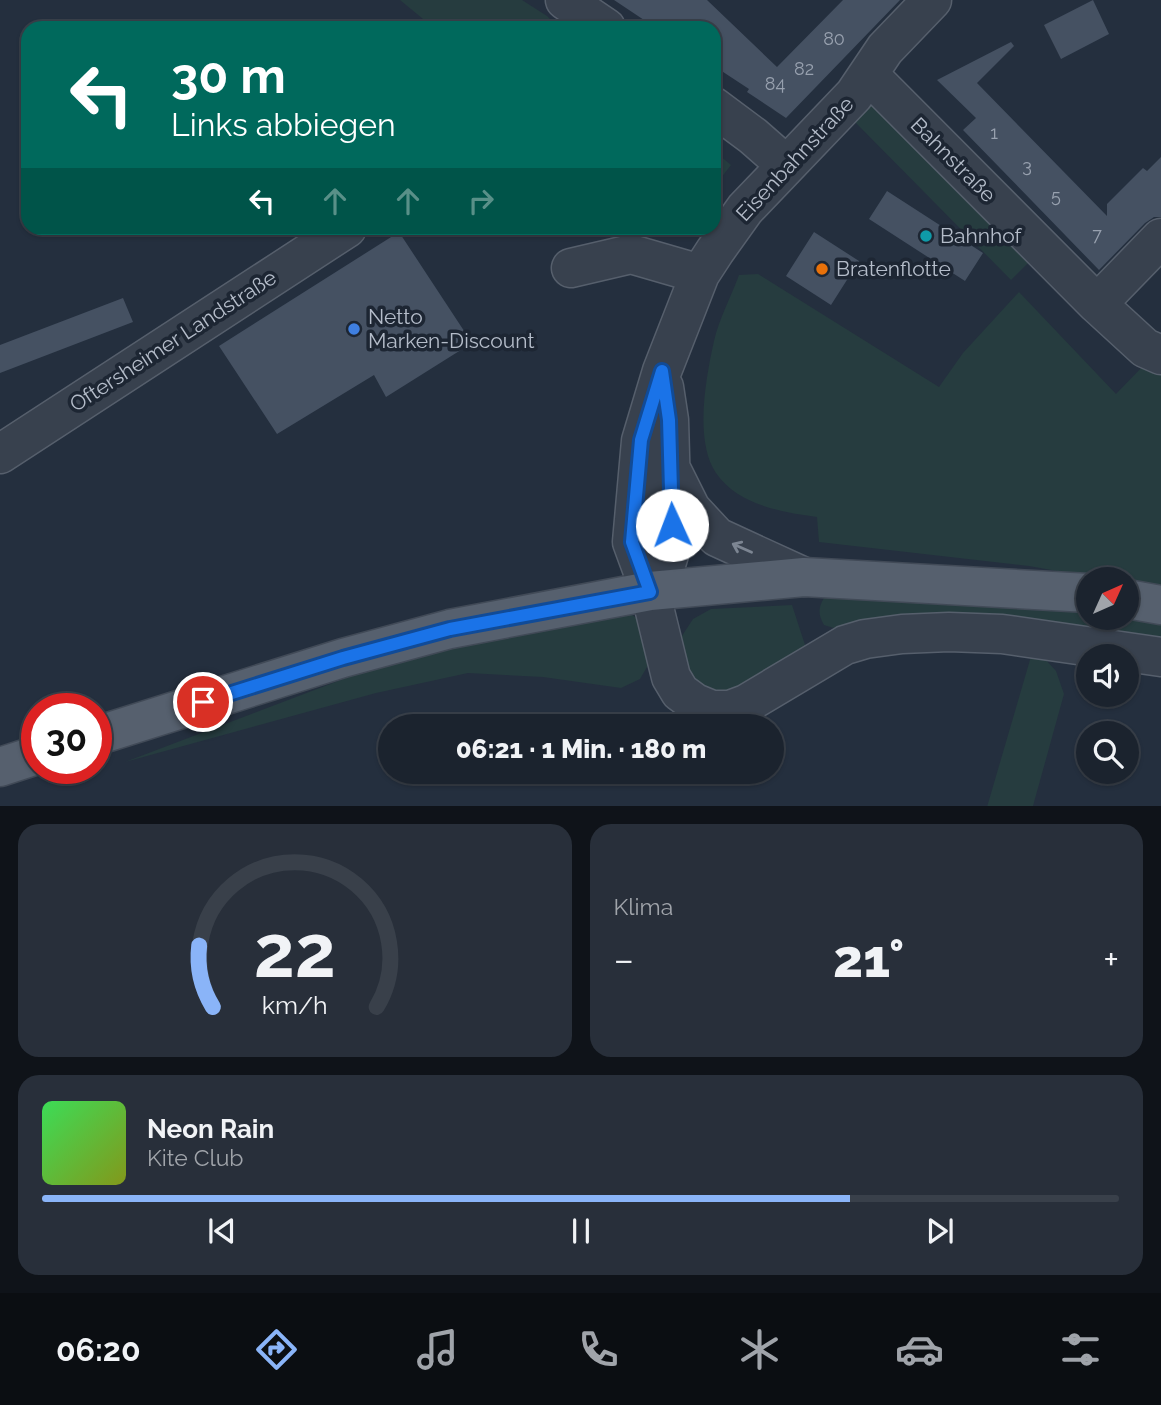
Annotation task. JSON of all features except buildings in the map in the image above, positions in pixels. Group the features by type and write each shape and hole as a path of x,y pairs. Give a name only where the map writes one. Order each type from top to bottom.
{"main road":[{"path":"112,731 343,658 450,629 650,592 804,577 1076,592"},
{"path":"1139,601 1161,605"},
{"path":"0,767 21,760"}],"street":[{"path":"565,0 596,21"},
{"name":"Eisenbahnstraße","path":"932,0 884,49 854,95 745,209 700,275 662,371 641,440 632,542 650,592 671,677 680,692 695,703 712,710 730,710 746,704 845,645 865,639 902,634 1002,634 1161,657"},
{"name":"Bahnstraße","path":"869,75 1097,304 1145,348 1161,355"},
{"path":"721,112 786,165"},
{"name":"Oftersheimer Landstraße","path":"0,453 336,235"},
{"path":"1097,304 1161,238"},
{"path":"571,268 631,254 700,275"},
{"path":"650,592 664,571 670,551 672,525 669,420 662,371"},
{"path":"669,466 691,509 717,537 804,577"}],"green space":[{"path":"400,0 522,0 552,21 426,21"},
{"path":"878,94 1033,258 1011,280 855,122"},
{"path":"721,157 731,165 721,178"},
{"path":"758,274 939,387 963,353 1019,292 1116,394 1146,363 1161,365 1161,591 1139,586 1139,567 1076,567 1076,574 1029,566 819,542 817,517 761,505 736,493 716,473 709,460 705,444 704,408 716,333 739,275"},
{"path":"837,595 1076,607 1076,626 1037,621 837,629 824,625 821,618 824,598"},
{"path":"792,605 806,648 731,700 687,683 678,642 693,619 711,609"},
{"path":"629,613 641,621 652,649 640,679 621,688 543,677 468,673 376,693 125,762 367,670 519,630"},
{"path":"1139,619 1161,622 1161,641 1107,630 1139,630"},
{"path":"1032,653 1045,659 1056,671 1064,694 1033,806 987,806"}],"place":[{"name":"Bahnhof","path":"926,236"},
{"name":"Bratenflotte","path":"822,269"},
{"name":"Netto Marken-Discount","path":"354,329"}],"route":[{"path":"203,702 343,658 450,629 650,592 632,542 641,440 662,371 669,420 672,525"}]}
